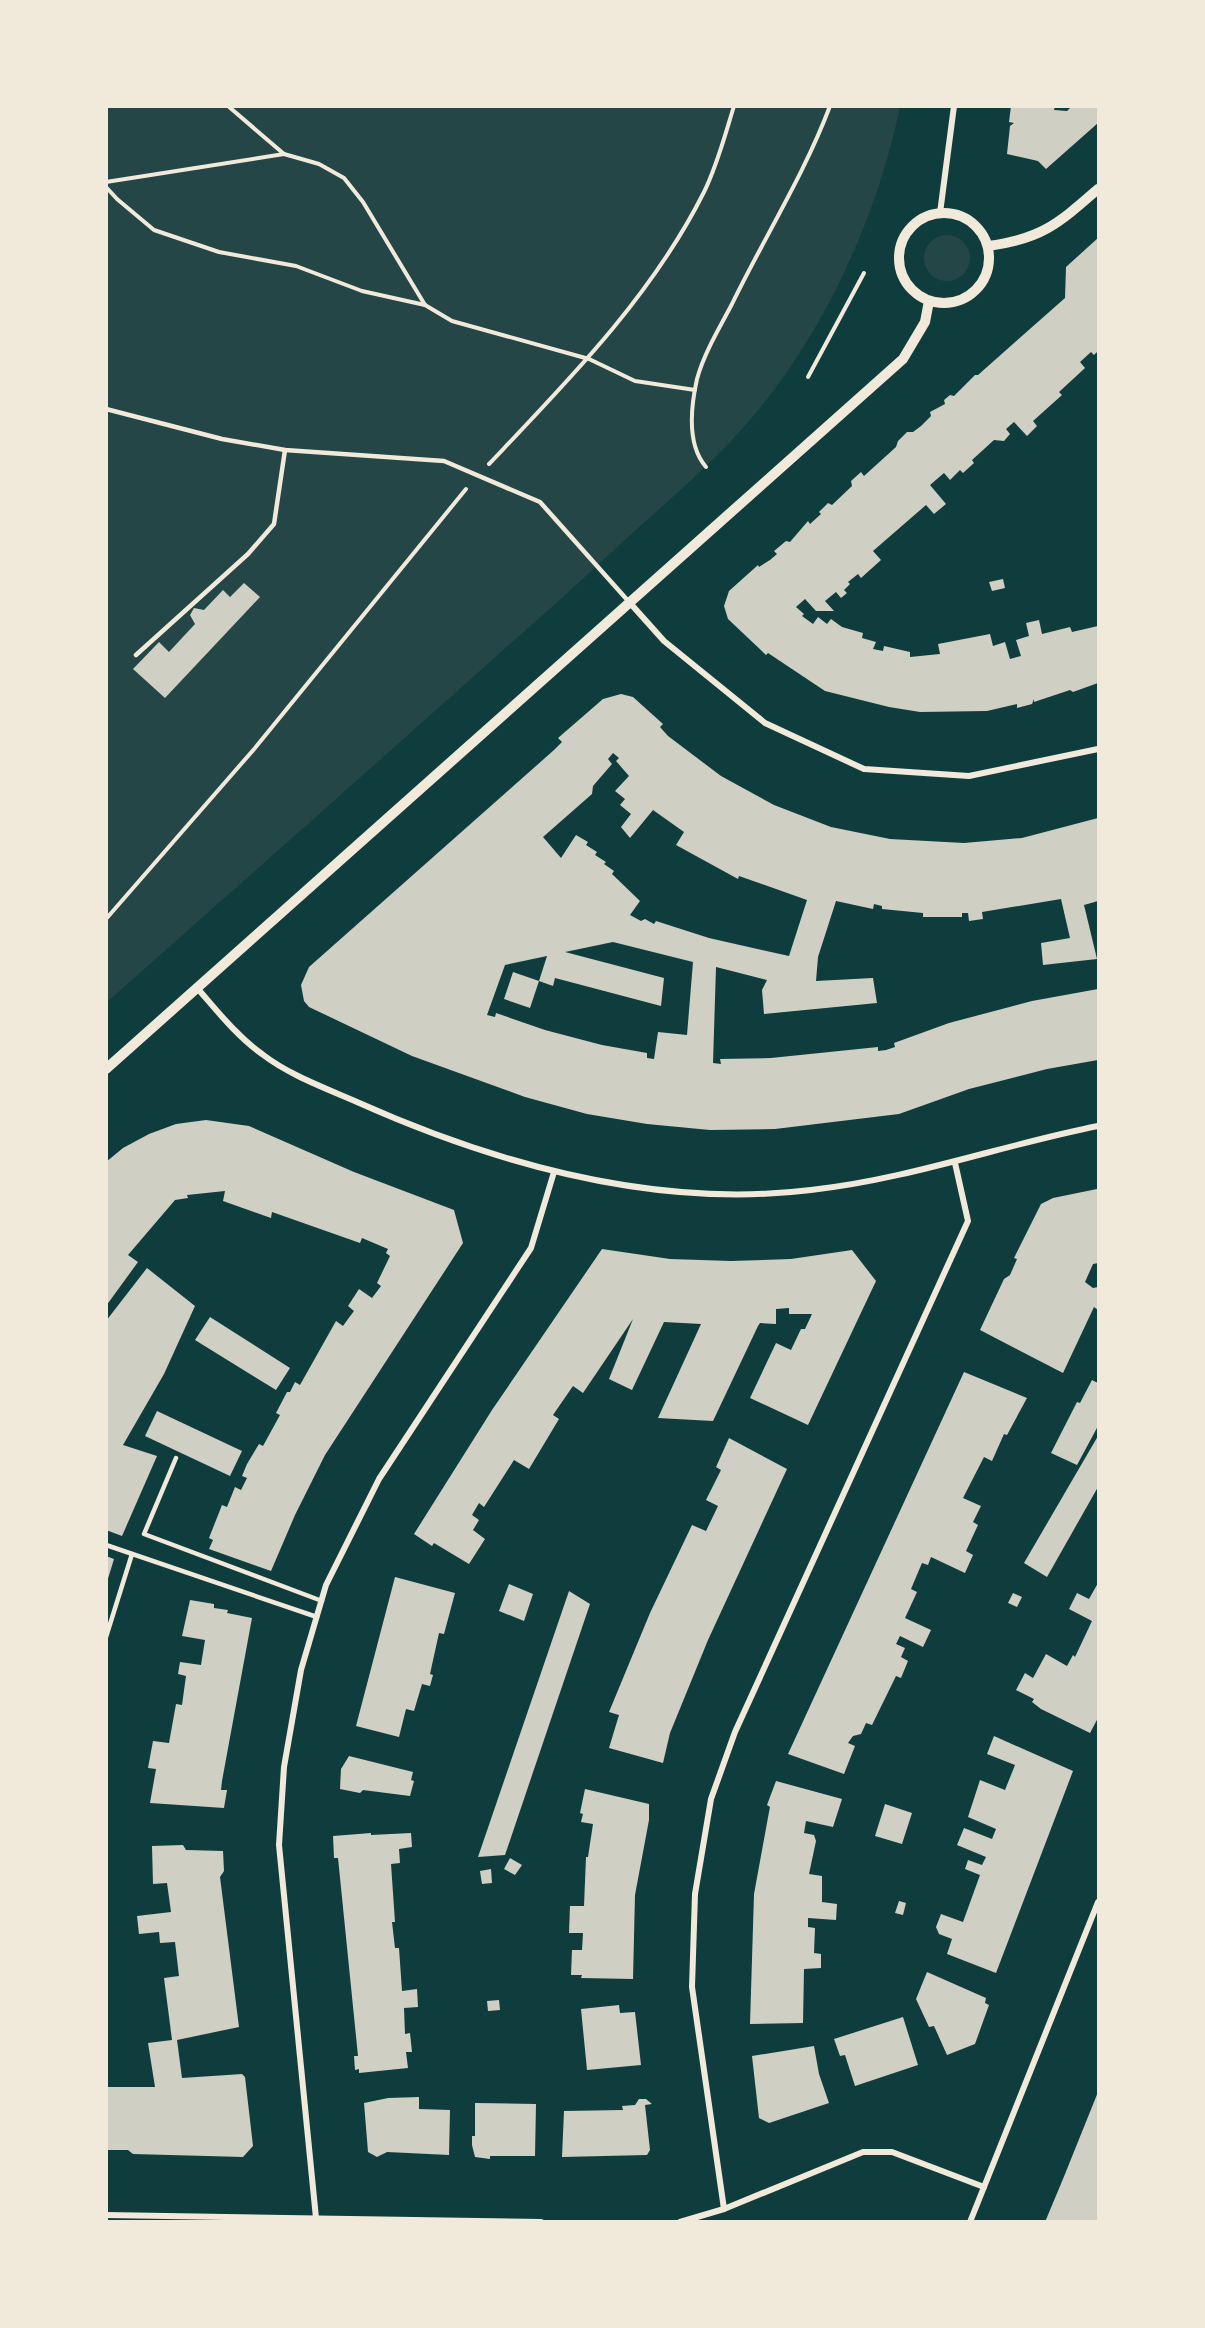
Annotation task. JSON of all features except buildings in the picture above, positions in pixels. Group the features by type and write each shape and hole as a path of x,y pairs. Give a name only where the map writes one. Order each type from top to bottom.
{"street":[{"path":"940,213 954,106"},
{"path":"988,246 1035,237 1061,222 1098,189"},
{"path":"940,213 964,218 983,234 988,246 987,274 969,295 957,301 929,301 912,290 901,273 899,252 906,233 921,219 940,213"},
{"path":"106,1069 903,359 925,322 929,301"},
{"path":"630,603 664,641 765,723 864,769 969,776 1098,749"},
{"path":"198,989 239,1036 264,1056 311,1081 447,1139 554,1172 638,1188 705,1194 808,1191 888,1179 955,1163 1041,1137 1098,1126"},
{"path":"724,2209 692,1986 695,1894 711,1799 735,1732 968,1221 955,1163"},
{"path":"316,2218 279,1845 284,1767 301,1670 326,1586 379,1479 531,1248 554,1172"},
{"path":"970,2222 1098,1902"},
{"path":"680,2222 699,2220 863,2152 892,2152 984,2187"},
{"path":"106,2215 541,2222"}],"lane":[{"path":"106,409 222,439 285,450 444,461 540,502 630,603"},
{"path":"135,655 248,554 274,524 285,450"},
{"path":"176,1458 144,1534 321,1601"},
{"path":"106,1545 316,1617"},
{"path":"106,1637 132,1554"}],"path":[{"path":"228,106 284,154 319,164 344,178 363,202 425,305"},
{"path":"106,919 255,747 442,515 589,359 650,280 704,192 734,106"},
{"path":"706,467 693,441 692,412 698,377 718,331 818,139 830,106"},
{"path":"106,182 284,154"},
{"path":"106,187 154,230 219,252 296,266 362,291 425,305 453,321 589,359 635,381 695,390"},
{"path":"808,377 864,273"}],"shaded area":[{"path":"107,107 900,107 891,145 867,219 835,291 796,358 743,428 691,480 555,604 107,1002"},
{"path":"947,235 963,242 970,258 963,274 947,281 931,274 924,258 931,242"}]}
